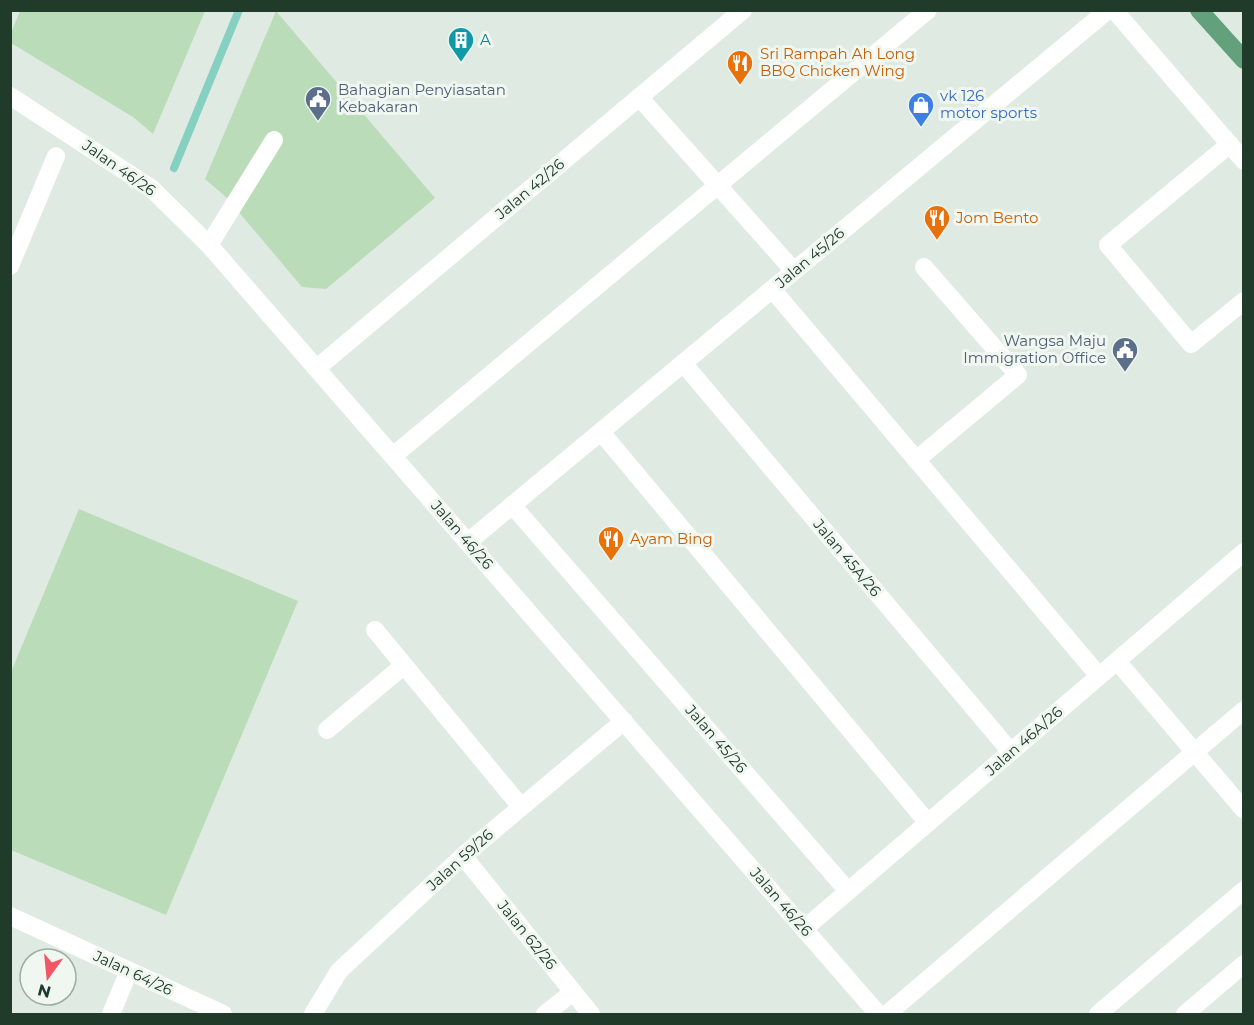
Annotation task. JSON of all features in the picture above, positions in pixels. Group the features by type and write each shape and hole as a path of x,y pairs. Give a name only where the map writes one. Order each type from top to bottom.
{"main road":[{"path":"1199,10 1244,60"}],"street":[{"name":"Jalan 42/26","path":"316,368 743,10"},
{"path":"393,456 928,10"},
{"name":"Jalan 45/26","path":"468,542 1108,10"},
{"path":"1114,10 1244,161"},
{"name":"Jalan 46/26","path":"10,96 152,188 209,245 878,1014"},
{"path":"639,97 794,271"},
{"path":"209,245 274,140"},
{"path":"1230,144 1108,244 1191,344 1244,301"},
{"path":"10,266 56,156"},
{"path":"916,460 1018,375 924,267"},
{"path":"772,290 1099,676"},
{"name":"Jalan 45A/26","path":"683,363 1011,752"},
{"path":"601,432 928,823"},
{"name":"Jalan 45/26","path":"512,505 848,891"},
{"name":"Jalan 46A/26","path":"804,929 1244,552"},
{"path":"375,630 521,807"},
{"path":"1117,661 1244,810"},
{"path":"327,730 403,666"},
{"path":"887,1014 1193,751 1244,710"},
{"name":"Jalan 59/26","path":"313,1014 339,971 463,856 624,721"},
{"name":"Jalan 62/26","path":"463,856 591,1014"},
{"path":"1098,1014 1244,890"},
{"name":"Jalan 64/26","path":"10,916 223,1014"},
{"path":"1185,1014 1244,964"},
{"path":"111,1014 129,971"},
{"path":"545,1014 573,992"}],"green space":[{"path":"20,10 205,11 153,134 133,117 11,43 11,33"},
{"path":"276,11 435,198 326,289 302,287 227,198 205,179"},
{"path":"79,509 298,601 166,915 11,850 11,672"}],"waterway":[{"path":"174,168 239,10"}],"place":[{"name":"A","path":"461,63"},
{"name":"Sri Rampah Ah Long BBQ Chicken Wing","path":"740,86"},
{"name":"Bahagian Penyiasatan Kebakaran","path":"318,122"},
{"name":"vk 126 motor sports","path":"921,128"},
{"name":"Jom Bento","path":"937,241"},
{"name":"Wangsa Maju Immigration Office","path":"1125,373"},
{"name":"Ayam Bing","path":"611,562"}]}
